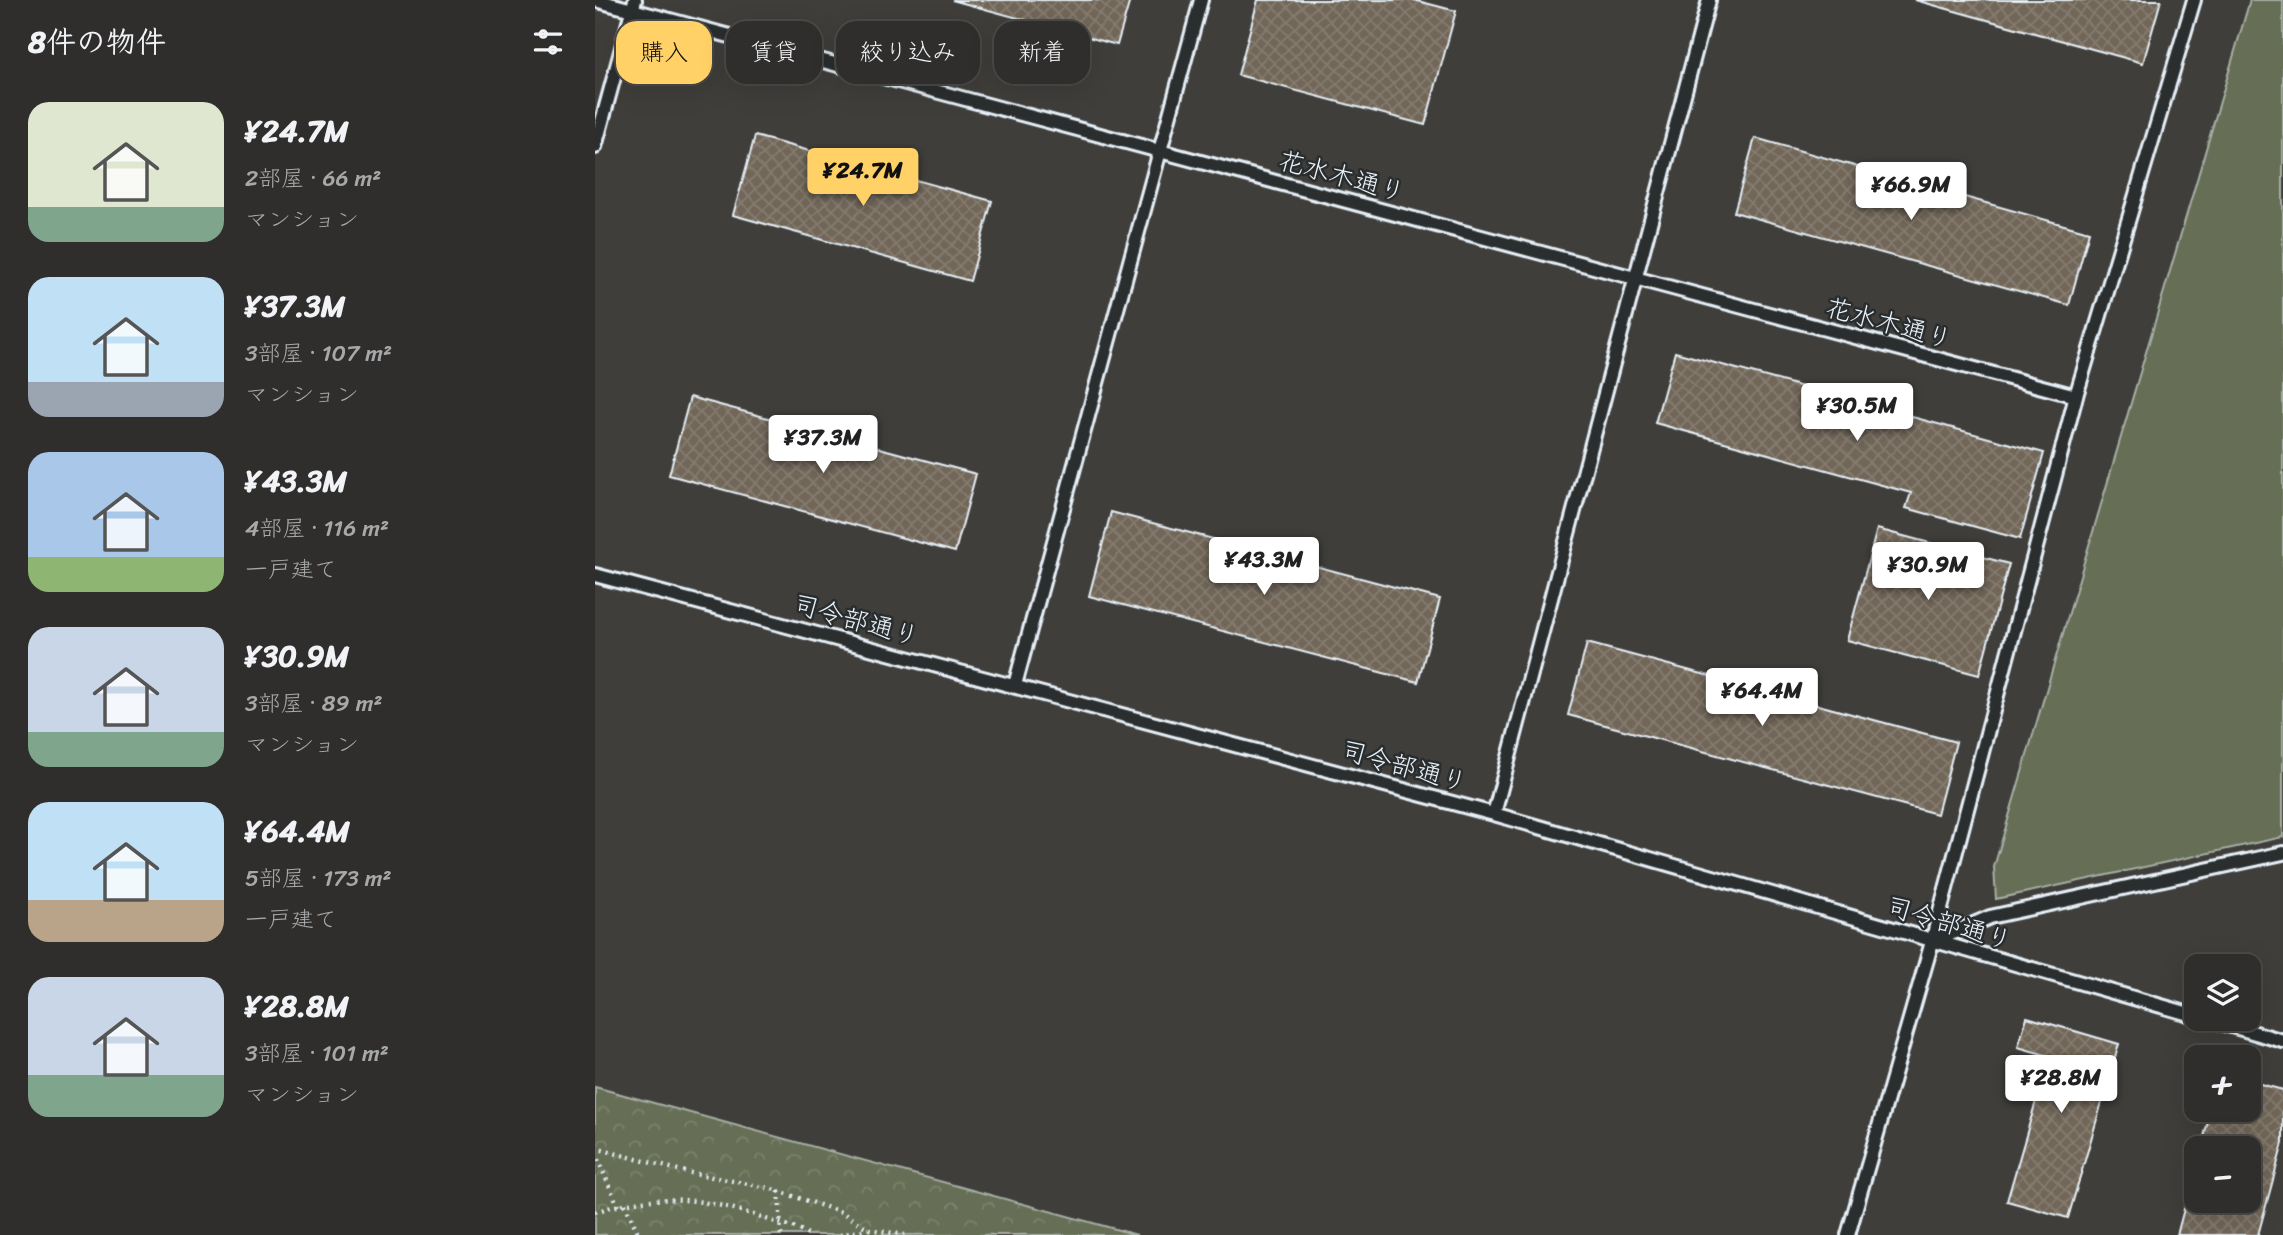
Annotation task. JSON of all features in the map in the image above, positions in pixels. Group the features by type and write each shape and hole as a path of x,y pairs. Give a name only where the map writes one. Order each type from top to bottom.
{"lane":[{"name":"花水木通り","path":"596,0 634,5 1634,279 2076,396"},
{"path":"1016,685 1201,0"},
{"path":"1494,814 1709,0"},
{"path":"1848,1235 1932,942 2076,396 2194,0"},
{"path":"595,147 634,5"},
{"name":"司令部通り","path":"595,575 1494,814 2184,1013"},
{"path":"1932,942 1990,917 2283,853"},
{"path":"2249,1031 2283,1041"}],"path":[{"path":"595,1150 779,1191 841,1212 869,1228 905,1235"},
{"path":"595,1150 618,1206"},
{"path":"779,1191 781,1235"},
{"path":"595,1212 625,1204 700,1199 780,1223 809,1235"},
{"path":"625,1204 639,1235"},
{"path":"840,1235 869,1228"}],"green space":[{"path":"2250,0 2283,0 2283,837 1996,899 1994,867"},
{"path":"595,1087 1137,1235 595,1235"}],"building":[{"path":"952,0 1130,0 1117,45 1090,38 1090,21 1029,21"},
{"path":"1258,0 1414,0 1456,11 1425,125 1238,75"},
{"path":"1915,0 2161,0 2143,63"},
{"path":"755,136 992,201 970,281 733,215"},
{"path":"1755,138 2089,232 2069,305 1734,212"},
{"path":"1675,352 2044,453 2020,539 1906,508 1911,493 1655,423"},
{"path":"690,397 976,474 955,552 669,475"},
{"path":"1111,512 1440,599 1418,682 1089,596"},
{"path":"1877,529 2009,564 1979,675 1847,640"},
{"path":"1587,643 1956,742 1937,814 1568,715"},
{"path":"2027,1017 2119,1044 2068,1218 2007,1201 2049,1056 2018,1047"},
{"path":"2261,1084 2283,1090 2283,1143 2258,1235 2177,1235 2184,1209 2184,1213 2261,1213 2261,1136 2204,1136 2208,1122 2261,1122"}]}
